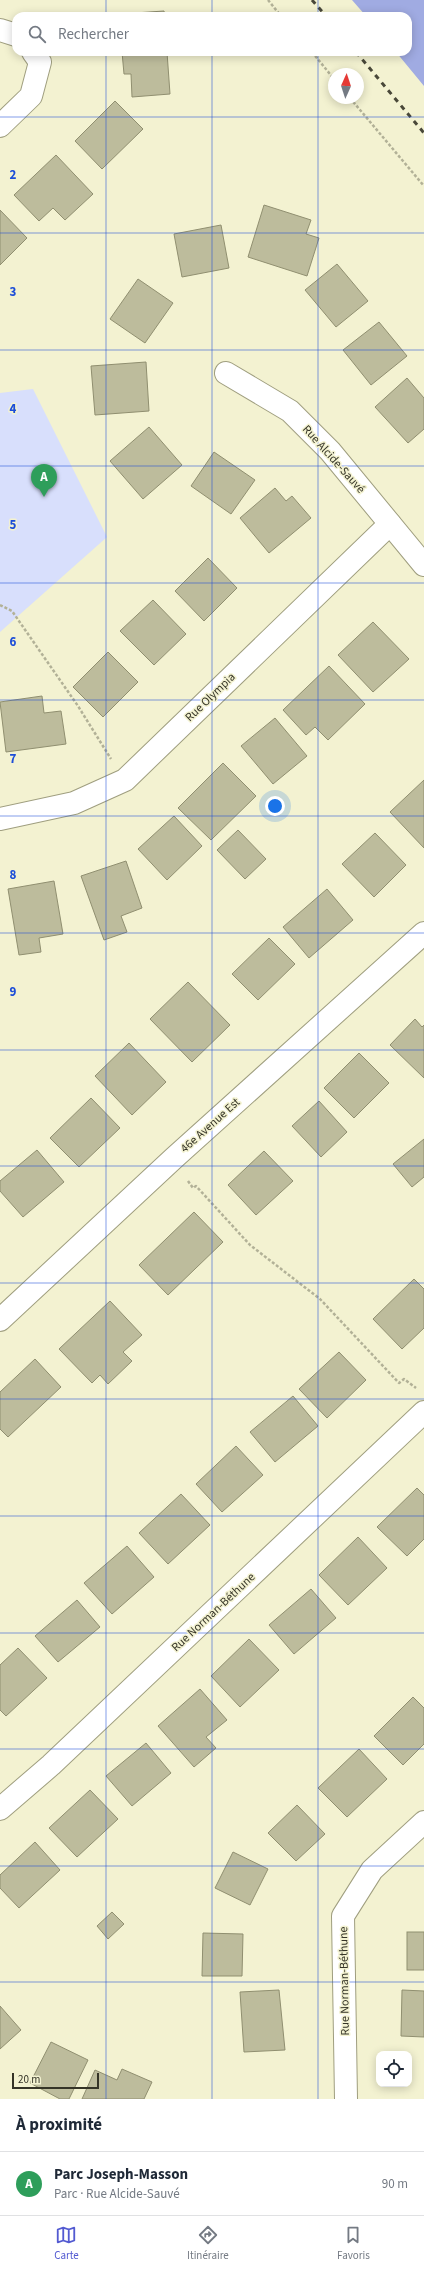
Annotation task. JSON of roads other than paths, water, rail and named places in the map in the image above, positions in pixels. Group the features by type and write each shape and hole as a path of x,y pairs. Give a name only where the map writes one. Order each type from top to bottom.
{"street":[{"path":"0,30 12,34"},
{"path":"0,126 31,96 40,62 36,56"},
{"name":"Rue Alcide-Sauvé","path":"226,373 290,411 330,451 424,565"},
{"name":"Rue Olympia","path":"0,819 30,814 74,803 125,780 390,524"},
{"name":"46e Avenue Est","path":"0,1320 174,1158 424,933"},
{"name":"Rue Norman-Béthune","path":"0,1810 51,1765 421,1402"},
{"name":"Rue Norman-Béthune","path":"346,2099 343,1916 372,1870 424,1822"}],"railway":[{"path":"312,0 322,12"},
{"path":"359,56 424,133"}],"place":[{"name":"Parc Joseph-Masson","path":"44,497"}]}
